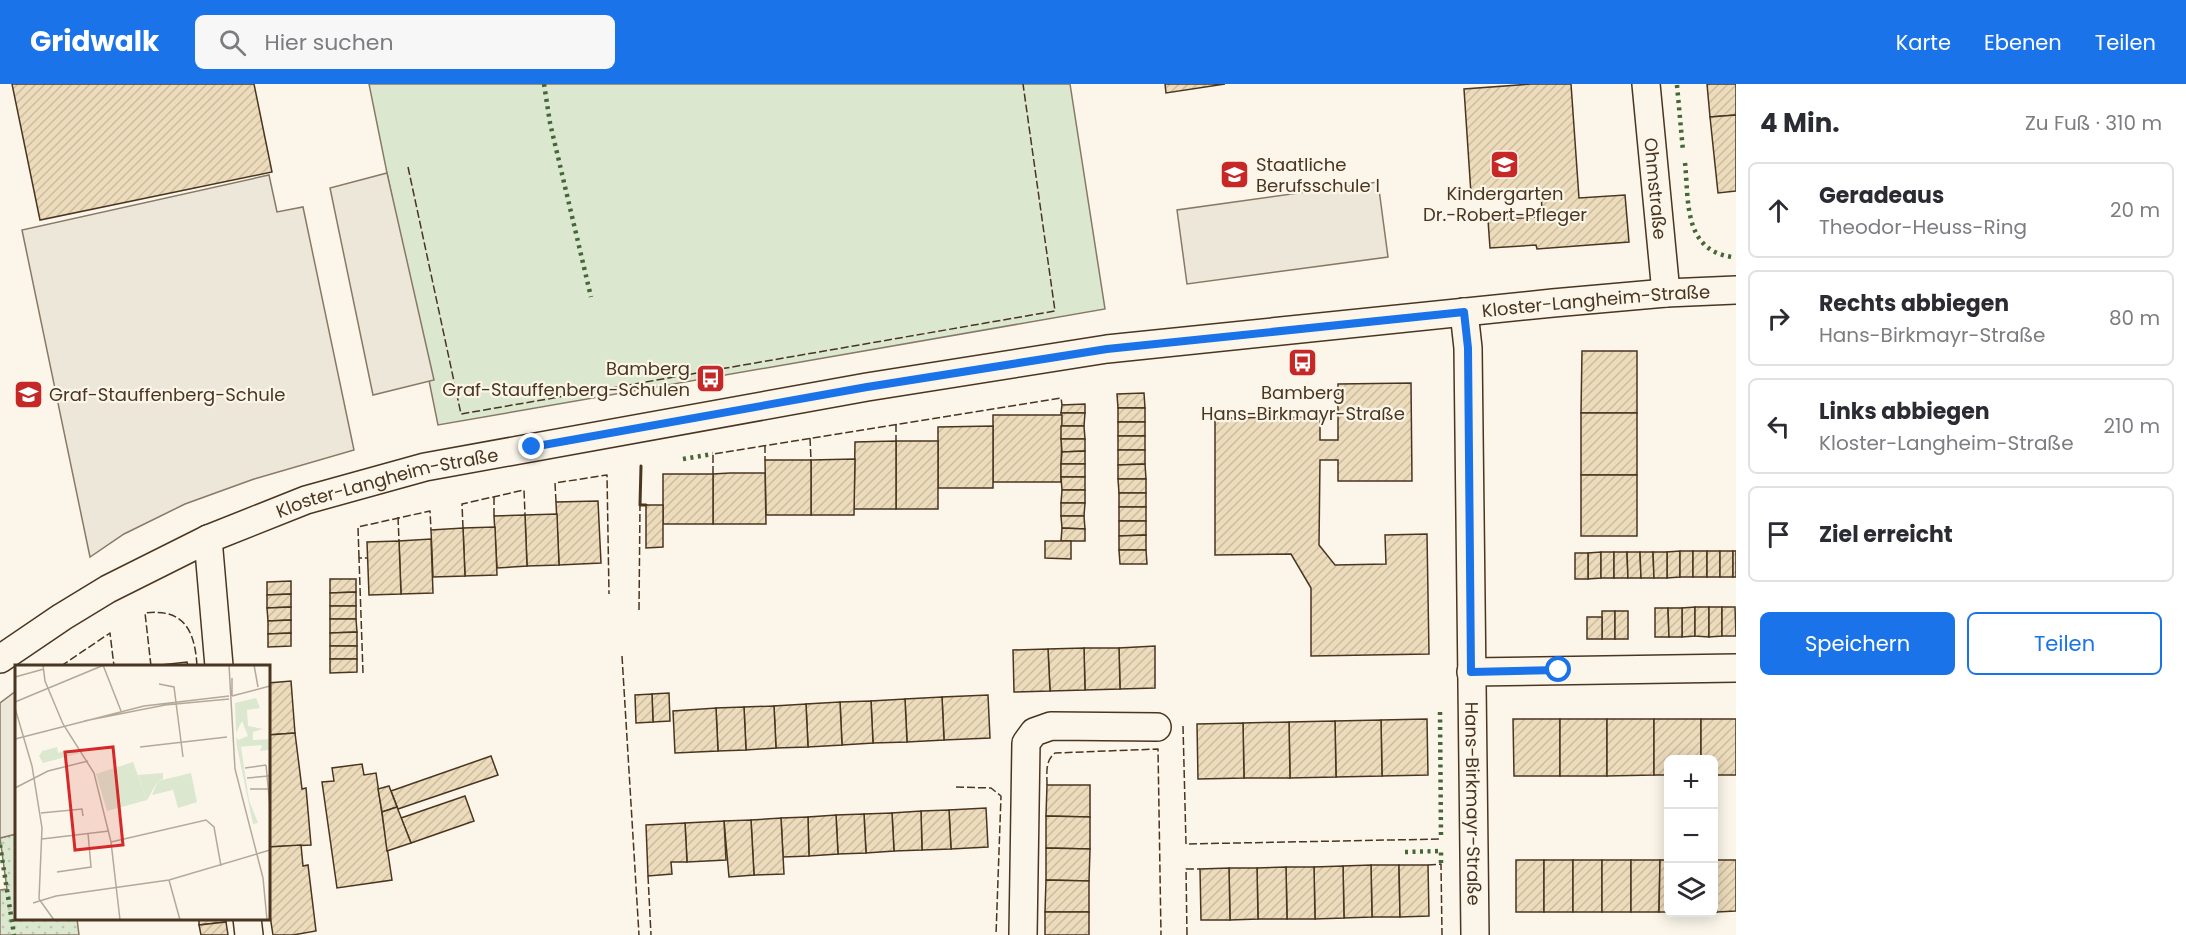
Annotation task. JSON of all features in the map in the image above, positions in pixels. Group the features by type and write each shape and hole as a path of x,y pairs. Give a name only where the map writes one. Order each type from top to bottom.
{"street":[{"name":"Ohmstraße","path":"1646,84 1666,293"},
{"name":"Kloster-Langheim-Straße","path":"0,660 62,617 108,589 208,539 306,500 425,467 867,387 1107,349 1666,293 1736,290"},
{"name":"Hans-Birkmayr-Straße","path":"1464,312 1468,348 1475,935"},
{"path":"208,539 219,665"},
{"path":"1471,672 1736,668"},
{"path":"1023,935 1026,743 1034,732 1051,726 1157,727"},
{"path":"247,920 249,935"}],"green space":[{"path":"369,84 1070,84 1105,309 438,425"},
{"path":"15,834 15,920 77,920 79,935 0,935 0,890 7,889 0,838"}],"shaded area":[{"path":"387,173 434,380 373,395 330,188"},
{"path":"269,175 277,212 303,207 354,450 254,479 185,504 124,534 90,557 22,230"},
{"path":"1378,182 1388,257 1187,284 1177,210"},
{"path":"15,692 15,834 0,838 0,703"}],"building":[{"path":"12,84 254,84 272,172 40,220"},
{"path":"1165,84 1225,84 1166,93"},
{"path":"1531,84 1571,84 1579,198 1625,195 1629,242 1537,249 1536,245 1490,248 1488,220 1536,217 1536,212 1542,212 1541,189 1471,194 1464,89"},
{"path":"1707,84 1736,84 1736,115 1710,117"},
{"path":"1736,115 1736,191 1718,193 1710,117"},
{"path":"1582,351 1637,351 1637,413 1581,413"},
{"path":"1411,383 1412,481 1338,481 1338,460 1320,460 1319,545 1335,565 1386,564 1385,535 1427,534 1429,654 1311,656 1311,588 1291,554 1215,555 1215,418 1320,417 1320,440 1338,440 1338,384"},
{"path":"1144,393 1145,408 1118,408 1117,394"},
{"path":"1085,404 1085,413 1061,413 1062,405"},
{"path":"1118,408 1145,408 1145,422 1118,422"},
{"path":"1061,413 1085,413 1084,426 1061,426"},
{"path":"1581,413 1637,413 1637,475 1581,475"},
{"path":"993,415 1062,415 1061,482 993,482"},
{"path":"1118,422 1145,422 1145,436 1118,436"},
{"path":"993,426 993,488 938,488 938,427"},
{"path":"1061,426 1084,426 1085,439 1061,439"},
{"path":"1118,436 1145,436 1145,450 1118,450"},
{"path":"1061,439 1085,439 1085,451 1062,452"},
{"path":"896,441 938,441 938,509 896,509"},
{"path":"896,441 896,509 854,509 855,442"},
{"path":"1118,450 1145,450 1145,464 1118,465"},
{"path":"1085,451 1085,464 1061,464 1062,452"},
{"path":"855,459 854,515 811,515 811,460"},
{"path":"765,460 811,460 811,515 766,515"},
{"path":"1061,464 1085,464 1085,477 1061,477"},
{"path":"1145,464 1146,479 1118,479 1118,465"},
{"path":"765,473 766,524 713,524 713,474"},
{"path":"663,474 713,474 713,524 663,524"},
{"path":"1581,475 1637,475 1637,536 1581,536"},
{"path":"1061,477 1085,477 1085,490 1062,490"},
{"path":"1118,479 1146,479 1146,493 1119,493"},
{"path":"1062,490 1085,490 1085,503 1061,503"},
{"path":"1119,493 1146,493 1146,507 1119,507"},
{"path":"598,501 601,563 559,565 556,502"},
{"path":"1061,503 1085,503 1084,516 1061,516"},
{"path":"646,505 663,505 663,547 646,548"},
{"path":"1119,507 1146,507 1146,521 1119,521"},
{"path":"557,514 559,565 527,566 525,515"},
{"path":"525,515 527,566 497,568 494,516"},
{"path":"1061,516 1084,516 1085,529 1062,528"},
{"path":"1119,521 1146,521 1146,535 1119,536"},
{"path":"495,527 497,575 465,576 463,528"},
{"path":"463,528 465,576 433,577 431,530"},
{"path":"1062,528 1085,529 1085,541 1061,541"},
{"path":"1146,535 1146,550 1119,550 1119,536"},
{"path":"431,539 433,593 401,594 399,541"},
{"path":"399,541 401,594 369,595 367,542"},
{"path":"1045,541 1071,541 1071,559 1045,558"},
{"path":"1119,550 1146,550 1147,564 1120,564"},
{"path":"1680,551 1680,577 1667,578 1667,552"},
{"path":"1680,551 1693,551 1693,577 1680,577"},
{"path":"1693,551 1707,551 1707,577 1693,577"},
{"path":"1707,551 1720,551 1720,577 1707,577"},
{"path":"1720,551 1733,551 1733,577 1720,577"},
{"path":"1733,551 1736,551 1736,577 1733,577"},
{"path":"1601,552 1601,578 1588,579 1588,553"},
{"path":"1601,552 1614,552 1614,578 1601,578"},
{"path":"1614,552 1627,552 1628,578 1614,578"},
{"path":"1627,552 1640,552 1641,578 1628,578"},
{"path":"1640,552 1653,552 1654,578 1641,578"},
{"path":"1653,552 1667,552 1667,578 1654,578"},
{"path":"1575,553 1588,553 1588,579 1575,579"},
{"path":"330,579 356,579 356,592 330,593"},
{"path":"291,581 291,594 267,595 267,582"},
{"path":"356,592 356,606 330,606 330,593"},
{"path":"291,594 291,607 267,608 267,595"},
{"path":"330,606 356,606 356,619 330,619"},
{"path":"291,607 291,620 268,621 267,608"},
{"path":"1695,607 1695,636 1682,637 1682,608"},
{"path":"1695,607 1709,607 1709,637 1695,636"},
{"path":"1709,607 1722,607 1722,636 1709,637"},
{"path":"1722,607 1735,607 1736,636 1722,636"},
{"path":"1655,608 1668,608 1669,637 1655,637"},
{"path":"1668,608 1682,608 1682,637 1669,637"},
{"path":"1602,611 1615,611 1615,639 1602,639"},
{"path":"1615,611 1628,611 1628,639 1615,639"},
{"path":"1587,617 1602,617 1602,639 1587,639"},
{"path":"330,619 356,619 357,632 330,633"},
{"path":"291,620 291,633 268,634 268,621"},
{"path":"357,632 357,646 330,646 330,633"},
{"path":"291,633 291,646 268,647 268,634"},
{"path":"330,646 357,646 357,659 330,659"},
{"path":"1155,646 1155,688 1120,689 1119,648"},
{"path":"1084,648 1119,648 1120,689 1085,690"},
{"path":"1084,648 1085,690 1050,691 1048,649"},
{"path":"1048,649 1050,691 1014,692 1013,650"},
{"path":"330,659 357,659 357,672 330,673"},
{"path":"187,662 188,665 160,665"},
{"path":"291,681 295,733 270,735 270,683"},
{"path":"669,693 670,721 653,722 652,694"},
{"path":"652,694 653,722 636,723 635,695"},
{"path":"988,695 990,738 944,740 942,697"},
{"path":"942,697 944,740 907,742 905,699"},
{"path":"905,699 907,742 873,743 871,701"},
{"path":"871,701 873,743 842,745 840,702"},
{"path":"840,702 842,745 808,747 806,704"},
{"path":"806,704 808,747 776,748 774,706"},
{"path":"774,706 776,748 746,750 744,707"},
{"path":"744,707 746,750 718,751 716,708"},
{"path":"716,708 718,751 675,753 673,711"},
{"path":"1427,719 1428,775 1382,776 1381,720"},
{"path":"1513,719 1560,719 1560,776 1514,776"},
{"path":"1560,719 1607,719 1607,776 1560,776"},
{"path":"1607,719 1654,719 1654,775 1607,776"},
{"path":"1654,719 1701,719 1701,755 1664,755 1664,775 1654,775"},
{"path":"1701,719 1736,719 1736,775 1718,775 1718,755 1701,755"},
{"path":"1381,720 1382,776 1336,777 1335,721"},
{"path":"1335,721 1336,777 1290,778 1289,722"},
{"path":"1289,722 1290,778 1244,778 1243,723"},
{"path":"1243,723 1244,778 1198,779 1197,724"},
{"path":"295,733 302,789 306,788 311,845 270,847 270,735"},
{"path":"491,756 498,775 398,809 391,791"},
{"path":"362,764 364,775 376,773 392,880 337,888 322,782 334,781 332,768"},
{"path":"1047,785 1090,785 1090,817 1046,816"},
{"path":"389,786 397,807 382,812 378,789"},
{"path":"465,796 474,821 411,843 401,818"},
{"path":"397,807 411,843 387,851 382,812"},
{"path":"986,808 988,847 951,849 949,810"},
{"path":"949,810 951,849 922,850 921,811"},
{"path":"921,811 922,850 894,851 892,813"},
{"path":"892,813 894,851 866,853 864,814"},
{"path":"864,814 866,853 838,854 836,815"},
{"path":"836,815 838,854 809,856 808,817"},
{"path":"1046,816 1090,817 1090,849 1046,848"},
{"path":"808,817 809,856 783,857 781,818"},
{"path":"781,818 784,874 754,875 751,820"},
{"path":"751,820 754,875 729,877 724,821"},
{"path":"724,821 726,860 687,862 685,823"},
{"path":"685,823 687,862 671,862 672,874 648,876 646,825"},
{"path":"301,845 303,866 308,865 316,931 293,935 273,935 270,916 270,847"},
{"path":"1046,848 1090,849 1089,881 1046,880"},
{"path":"1516,860 1544,860 1544,912 1516,912"},
{"path":"1544,860 1573,860 1573,912 1544,912"},
{"path":"1573,860 1602,860 1602,912 1573,912"},
{"path":"1602,860 1631,860 1631,912 1602,912"},
{"path":"1631,860 1660,860 1659,912 1631,912"},
{"path":"1660,860 1664,860 1664,912 1659,912"},
{"path":"1718,860 1736,860 1736,911 1718,912"},
{"path":"1371,865 1399,865 1400,917 1372,917"},
{"path":"1371,865 1372,917 1344,918 1343,866"},
{"path":"1399,865 1428,865 1429,916 1400,917"},
{"path":"1343,866 1344,918 1315,919 1314,867"},
{"path":"1286,867 1314,867 1315,919 1287,919"},
{"path":"1286,867 1287,919 1258,919 1257,868"},
{"path":"1229,868 1257,868 1258,919 1230,920"},
{"path":"1229,868 1230,920 1201,920 1200,869"},
{"path":"1046,880 1089,881 1089,912 1045,912"},
{"path":"1045,912 1089,912 1089,935 1045,935"},
{"path":"199,920 226,920 226,922 199,925"},
{"path":"226,922 228,935 201,935 199,925"}],"hedge":[{"path":"544,84 550,123 591,297"},
{"path":"1677,85 1683,151"},
{"path":"1685,163 1689,208 1697,234 1705,245 1716,253 1732,257"},
{"path":"683,459 713,454"},
{"path":"1440,712 1441,839"},
{"path":"0,845 14,935"},
{"path":"1405,852 1441,851 1441,864"}],"fence":[{"path":"408,167 461,414 1055,311 1023,84"},
{"path":"713,474 713,454 1061,398 1062,405"},
{"path":"896,424 896,441"},
{"path":"810,438 811,460"},
{"path":"765,445 765,460"},
{"path":"556,502 555,483 607,475 609,594"},
{"path":"463,528 462,504 524,490 525,515"},
{"path":"494,497 494,516"},
{"path":"639,610 640,505"},
{"path":"359,558 358,527 430,511 431,530"},
{"path":"398,517 399,541"},
{"path":"363,673 359,558 367,558"},
{"path":"151,665 145,613 159,612 170,614 185,625 194,643 197,665"},
{"path":"62,665 110,633 114,665"},
{"path":"622,656 639,935"},
{"path":"1183,726 1186,844 1441,839"},
{"path":"1047,785 1048,763 1055,753 1158,749 1161,935"},
{"path":"956,787 991,788 1001,796 996,935"},
{"path":"1428,865 1441,864 1442,935"},
{"path":"1187,935 1186,869 1200,869"},
{"path":"648,876 651,935"}],"wall":[{"path":"641,466 640,505 646,505"}],"place":[{"name":"Kindergarten Dr.-Robert-Pfleger","path":"1505,164"},
{"name":"Staatliche Berufsschule I","path":"1235,174"},
{"name":"Bamberg Hans-Birkmayr-Straße","path":"1303,363"},
{"name":"Bamberg Graf-Stauffenberg-Schulen","path":"711,378"},
{"name":"Graf-Stauffenberg-Schule","path":"28,394"}],"route":[{"path":"532,447 867,387 1107,349 1464,312 1468,348 1471,672 1559,670"}]}
